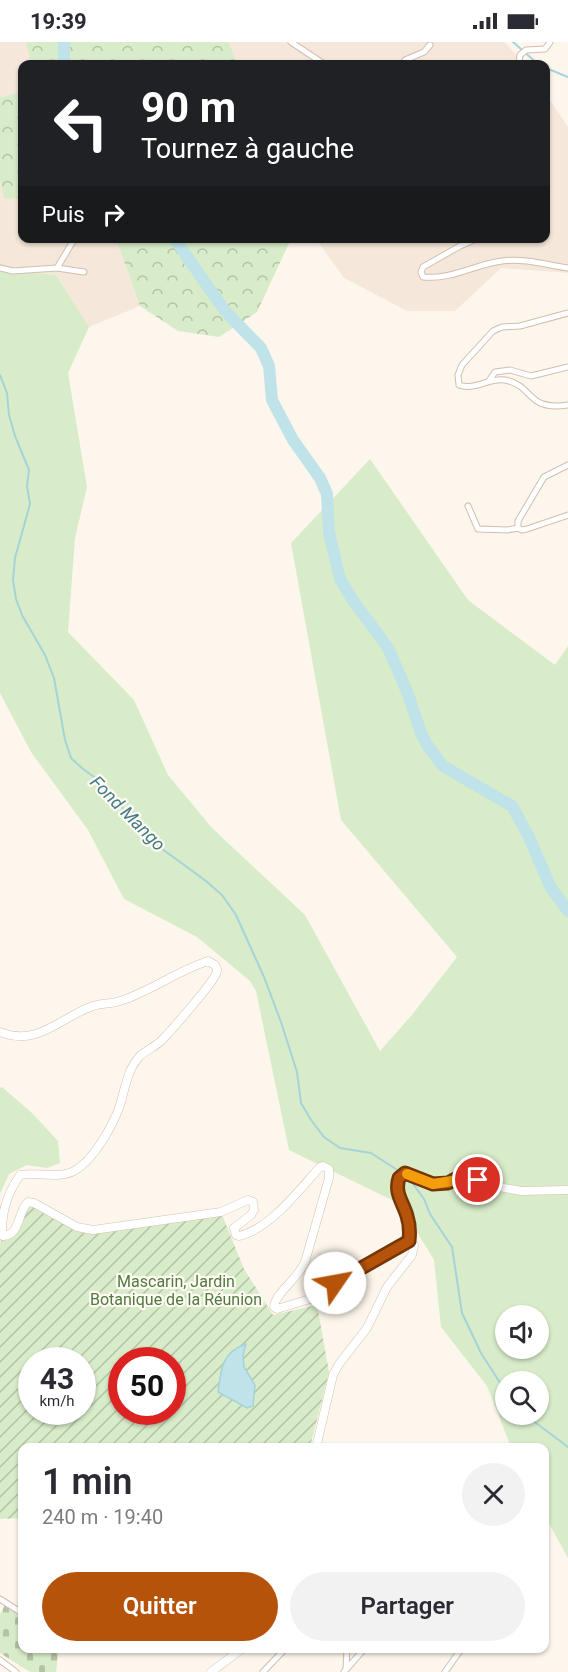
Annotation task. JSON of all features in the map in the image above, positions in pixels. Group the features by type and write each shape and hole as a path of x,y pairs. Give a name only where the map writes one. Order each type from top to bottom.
{"main road":[{"path":"0,1032 20,1038 36,1035 94,1006 120,1002 193,966 208,961 215,965 217,970 207,987 161,1041 139,1057 126,1080 119,1108 107,1134 86,1161 73,1172 54,1175 30,1173 20,1175 13,1185 3,1210 2,1240 14,1232 24,1206 28,1202 77,1227 93,1230 221,1212 248,1200 253,1202 254,1210 234,1228 236,1235 246,1235 284,1207 323,1166 329,1169 329,1178 305,1262 301,1272 279,1294 274,1307 278,1309 310,1299 360,1267 409,1241"},
{"path":"409,1241 410,1230 407,1215 397,1193 399,1178 405,1173 433,1184 448,1183 459,1177 466,1177 504,1189 568,1190"},
{"path":"317,1443 333,1375 368,1328 387,1287 412,1255 414,1245 409,1241"},
{"path":"211,1672 236,1653"}],"street":[{"path":"291,42 318,60"},
{"path":"519,60 520,55 526,50 545,49 550,42"},
{"path":"405,60 424,51 430,45"},
{"path":"57,268 72,243"},
{"path":"467,243 423,267 421,272 423,277 443,276 501,261 518,260 568,268"},
{"path":"0,268 13,271 57,268 84,272"},
{"path":"568,313 520,326 502,327 487,336 462,365 458,375 459,384 462,386 502,379 513,382 540,404 568,405"},
{"path":"489,381 495,372 510,370 531,376 568,368"},
{"path":"518,528 518,521 544,477 568,465"},
{"path":"468,506 478,529 518,528 522,530 568,515"},
{"path":"0,1599 18,1610"},
{"path":"263,1672 281,1653"},
{"path":"345,1671 347,1653"},
{"path":"345,1671 361,1653"},
{"path":"445,1672 458,1653"},
{"path":"0,1660 16,1672"}],"shaded area":[{"path":"0,42 26,42 30,60 18,60 18,92 0,98"},
{"path":"229,42 504,42 522,60 236,60"},
{"path":"550,100 568,127 568,273 501,268 455,311 407,311 344,278 319,243 550,243"},
{"path":"0,181 4,198 18,198 18,243 117,243 140,306 89,327 56,275 9,271 0,262"}],"green space":[{"path":"26,42 229,42 236,60 30,60"},
{"path":"18,92 18,198 4,199 0,181 0,98"},
{"path":"118,243 289,243 257,312 219,337 178,331 140,306"},
{"path":"0,262 9,271 56,275 89,327 68,373 87,487 75,538 68,632 134,700 168,775 212,828 305,915 380,1051 411,1016 457,957 341,820 291,543 370,459 468,600 555,665 568,646 568,1558 549,1523 549,1443 509,1443 502,1425 549,1425 549,1371 495,1371 495,1406 487,1386 441,1327 434,1260 400,1204 289,1150 256,991 250,981 197,937 124,899 88,830 31,752 0,693"},
{"path":"2,1087 33,1114 58,1141 60,1163 47,1168 27,1165 9,1174 0,1194 0,1088"},
{"name":"Mascarin, Jardin Botanique de la Réunion","path":"28,1202 93,1230 221,1212 244,1269 273,1315 317,1305 329,1372 311,1443 18,1443 18,1518 0,1519 0,1244 3,1236 9,1236"},
{"path":"5,1605 18,1614 18,1653 58,1653 56,1672 30,1672 0,1653 0,1614"}],"water":[{"path":"246,1344 243,1355 244,1367 255,1385 253,1406 247,1408 218,1392 227,1357 238,1347"}],"waterway":[{"path":"64,42 64,60"},
{"path":"513,42 533,60"},
{"path":"550,70 568,77"},
{"path":"177,243 225,311 261,348 269,366 272,400 293,440 320,478 327,494 329,532 340,579 388,648 427,745 443,766 512,806 528,835 551,888 568,911"},
{"name":"Fond Mango","path":"0,375 7,393 9,415 15,436 29,470 27,486 30,504 15,558 13,580 16,599 22,615 45,655 54,678 65,740 71,758 97,779 154,843 222,895 236,915 281,1022 297,1072 301,1103 324,1137 340,1148 371,1153 402,1173"},
{"name":"Fond Mango","path":"411,1181 452,1247 462,1313 481,1353 495,1375"},
{"name":"Fond Mango","path":"539,1425 568,1447"}],"slow traffic":[{"path":"407,1174 433,1184 452,1181"}],"route":[{"path":"335,1283 409,1241 410,1230 407,1215 397,1193 399,1178 405,1173 433,1184 448,1183 459,1177 478,1180"}]}
